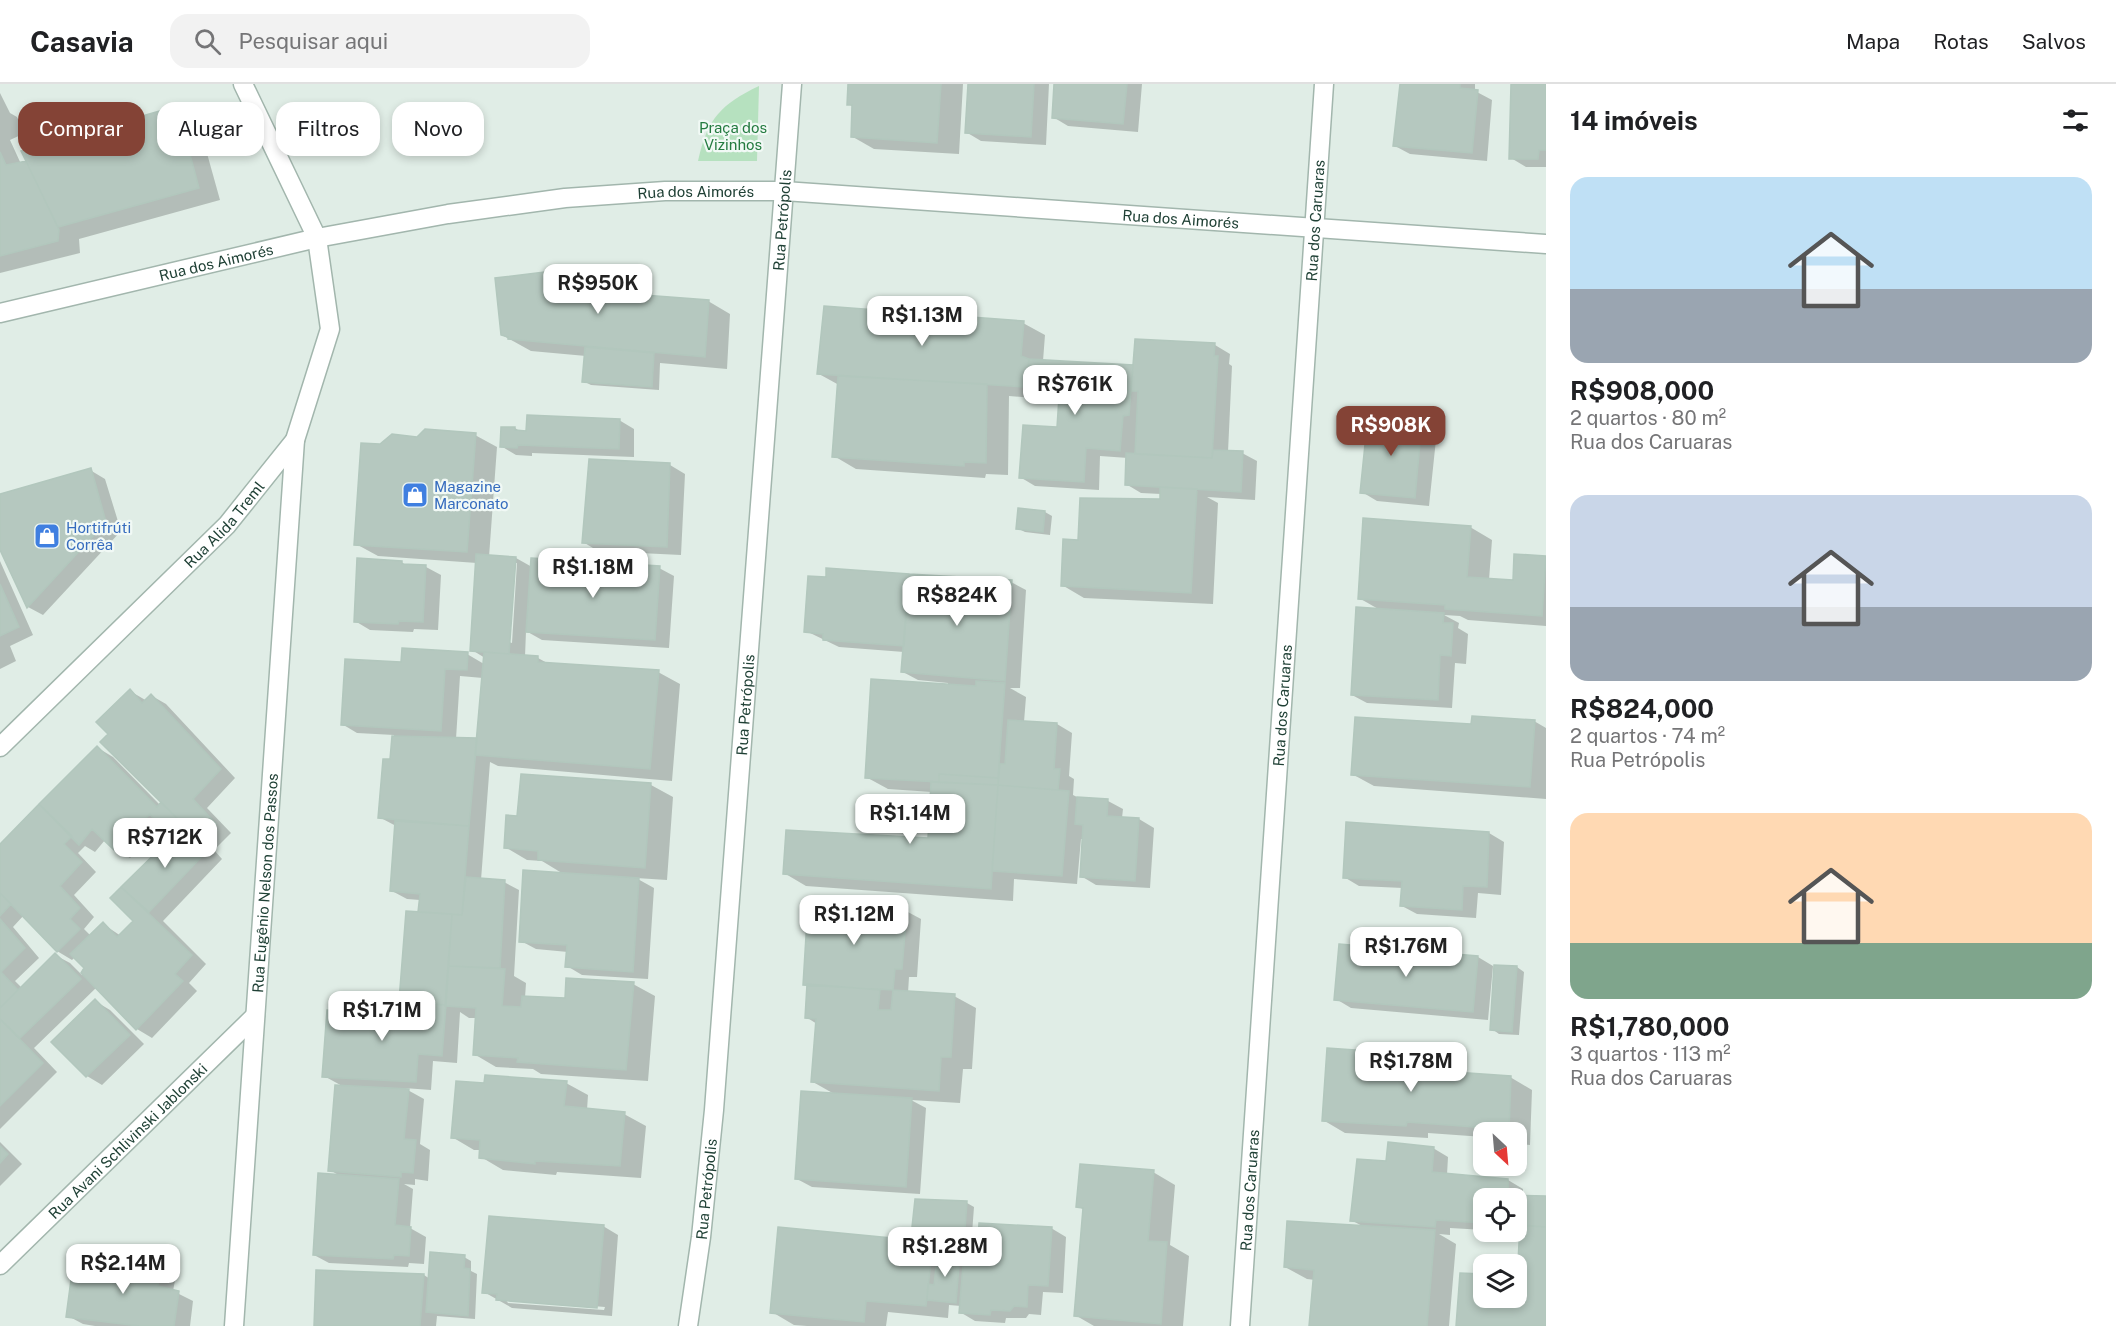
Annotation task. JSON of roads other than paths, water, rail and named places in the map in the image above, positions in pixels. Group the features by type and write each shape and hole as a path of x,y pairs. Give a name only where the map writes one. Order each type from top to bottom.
{"street":[{"name":"Rua Alida Treml","path":"0,747 226,525 295,440 330,328 317,238 243,84"},
{"name":"Rua Petrópolis","path":"688,1326 701,1236 714,1110 792,84"},
{"name":"Rua dos Caruaras","path":"1240,1326 1324,84"},
{"name":"Rua dos Aimorés","path":"0,313 317,238 448,214 565,198 665,191 784,191 1546,244"},
{"name":"Rua Eugênio Nelson dos Passos","path":"234,1326 295,440"},
{"name":"Rua Avani Schlivinski Jablonski","path":"0,1265 255,1017"}],"place":[{"name":"Magazine Marconato","path":"415,495"},
{"name":"Hortifrúti Corrêa","path":"47,536"}],"park label":[{"name":"Praça dos Vizinhos","path":"733,136"}]}
